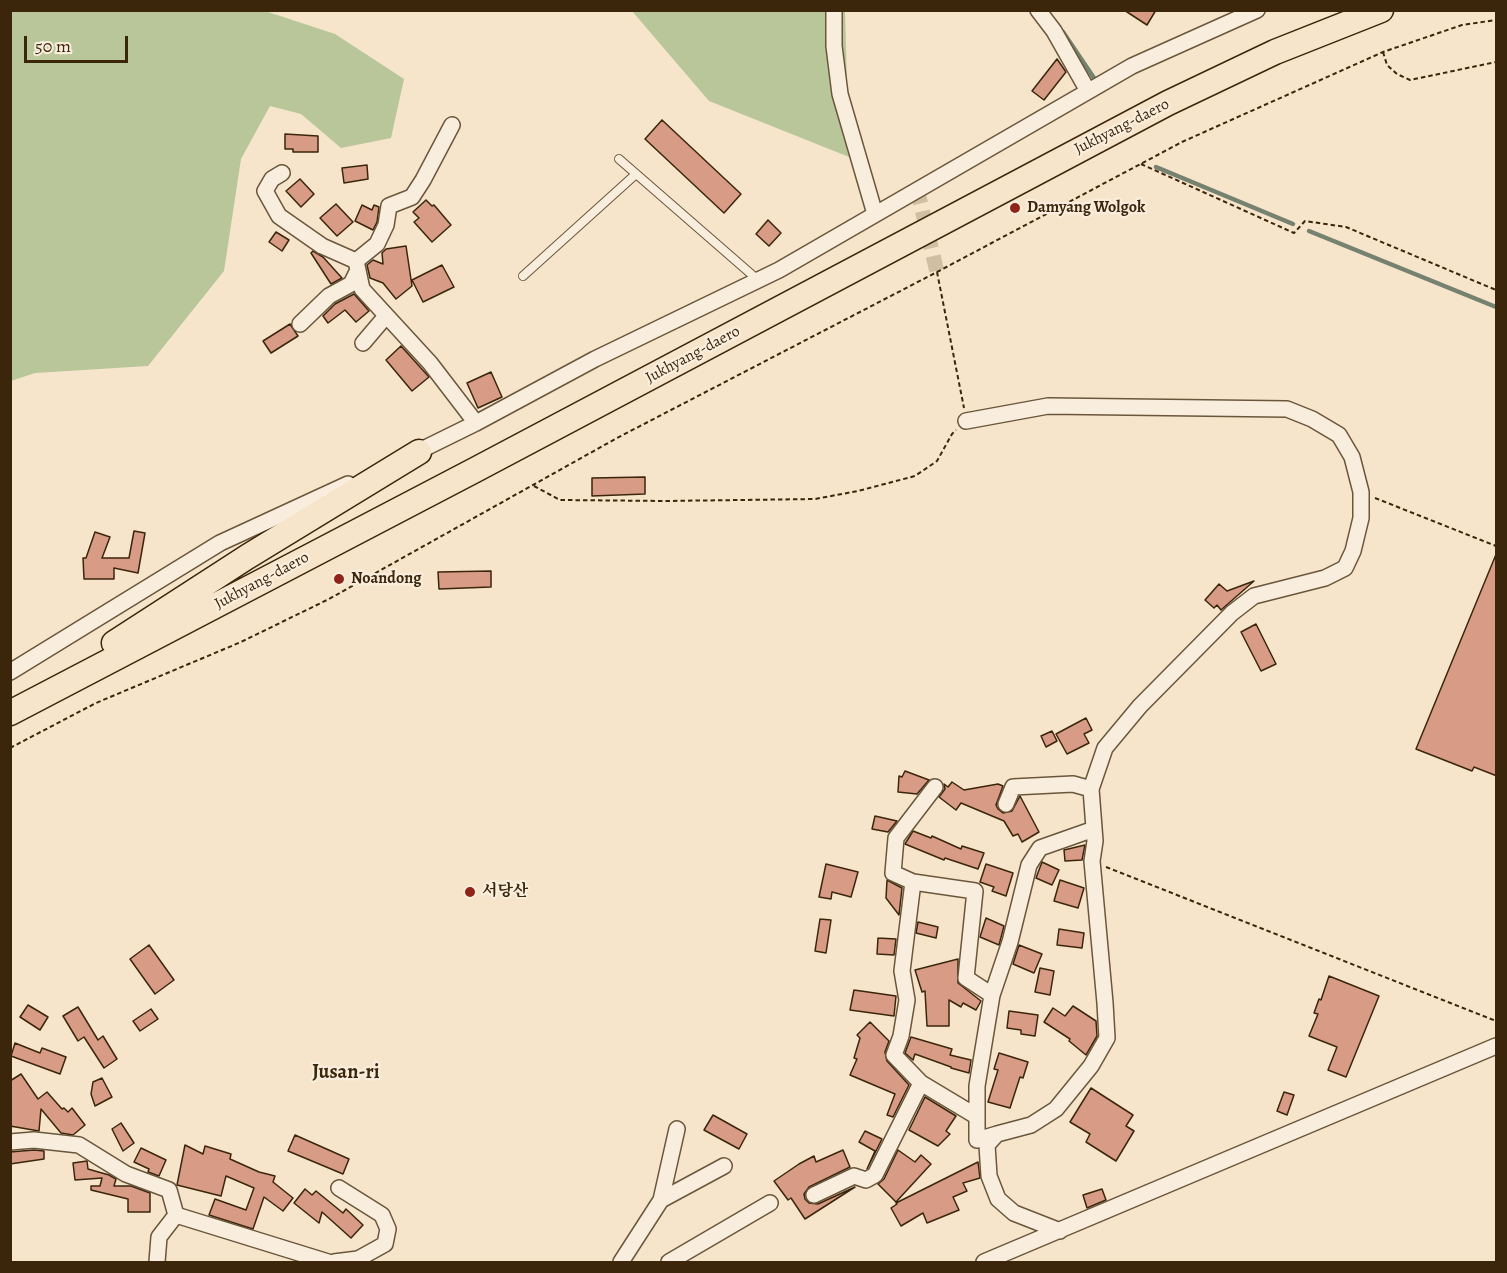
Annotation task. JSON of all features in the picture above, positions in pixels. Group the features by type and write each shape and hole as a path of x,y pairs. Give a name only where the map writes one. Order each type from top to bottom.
{"main road":[{"name":"Jukhyang-daero","path":"10,711 465,476 1168,103 1275,52 1381,10"},
{"path":"10,711 247,557 419,452"}],"street":[{"path":"834,10 834,46 840,94 875,214"},
{"path":"1038,10 1054,31 1088,92"},
{"path":"10,672 220,543 419,452 595,358 758,280 1132,66 1257,10"},
{"path":"300,324 329,296 351,284 357,266 377,244 386,225 389,206 412,197 452,125"},
{"path":"282,173 272,179 265,191 279,216 322,246 357,266 363,289 430,363 476,423"},
{"path":"363,343 386,316"},
{"path":"966,421 1048,406 1287,410 1312,419 1339,435 1352,457 1361,492 1361,518 1353,550 1345,568 1325,578 1254,596 1232,613 1140,706 1105,748 1090,789 1094,829 1095,841 1092,861 1107,1038 1091,1066 1056,1109 1031,1125 977,1140 977,1086 992,995 1010,942 1029,865 1040,848 1094,829"},
{"path":"1006,804 1013,787 1073,784 1090,789"},
{"path":"935,787 896,838 893,873 913,882 975,891 966,978 992,995"},
{"path":"913,882 902,971 907,1000 901,1036 894,1055 921,1083 976,1116"},
{"path":"984,1263 1497,1046"},
{"path":"814,1195 854,1176 866,1180 875,1175 921,1083"},
{"path":"621,1263 661,1200 677,1129"},
{"path":"997,1134 987,1145 989,1176 998,1199 1014,1213 1060,1231"},
{"path":"10,1142 34,1140 79,1145 126,1174 169,1190 176,1215"},
{"path":"661,1200 724,1166"},
{"path":"334,1263 358,1259 385,1244 387,1229 382,1215 339,1188"},
{"path":"669,1263 770,1203"},
{"path":"157,1263 159,1237 176,1215"},
{"path":"176,1215 328,1263"}],"lane":[{"path":"619,159 758,280"},
{"path":"523,276 636,174"}],"path":[{"path":"10,748 96,703 241,642 329,600 617,438 1182,142 1383,52 1462,25 1497,20"},
{"path":"1383,52 1388,65 1397,74 1410,80 1497,62"},
{"path":"1141,164 1294,232 1305,221 1346,228 1497,290"},
{"path":"533,485 560,500 815,499 858,491 915,476 937,461 952,434 966,421 937,272"},
{"path":"1361,492 1497,546"},
{"path":"1092,861 1497,1022"}],"green space":[{"path":"10,11 265,11 335,34 404,79 391,138 341,148 301,114 270,106 241,159 224,271 148,366 35,373 11,381"},
{"path":"632,11 845,11 849,157 709,101"}],"building":[{"path":"1124,10 1156,10 1147,25"},
{"path":"1057,59 1066,72 1044,100 1032,91"},
{"path":"662,120 741,194 724,213 645,139"},
{"path":"285,134 318,136 318,152 293,152 293,149 285,149"},
{"path":"367,165 368,179 344,183 342,168"},
{"path":"300,179 314,194 301,207 286,191"},
{"path":"426,200 432,206 434,205 451,225 432,242 414,222 419,218 413,212"},
{"path":"336,204 353,222 337,236 320,218"},
{"path":"362,205 372,210 374,205 379,207 377,222 373,230 355,221"},
{"path":"768,220 781,233 769,246 756,234"},
{"path":"276,232 289,240 282,251 269,242"},
{"path":"406,246 412,286 396,299 383,283 370,278 367,265 373,260 383,264 382,253 386,249"},
{"path":"313,251 323,257 342,278 331,284 311,253"},
{"path":"442,265 454,287 423,302 412,280"},
{"path":"354,294 369,311 356,322 345,310 328,323 323,316 335,304"},
{"path":"290,324 298,336 271,353 263,341"},
{"path":"401,346 429,377 412,391 386,360"},
{"path":"491,372 502,397 478,408 467,383"},
{"path":"645,477 645,494 592,496 592,478"},
{"path":"134,531 145,533 138,573 114,568 114,579 84,579 83,558 86,558 95,532 110,537 102,558 129,558"},
{"path":"1497,552 1497,776 1474,767 1472,771 1416,749"},
{"path":"491,571 491,587 439,589 438,572"},
{"path":"1254,581 1221,610 1217,605 1214,608 1205,600 1219,584 1227,591"},
{"path":"1256,624 1276,664 1261,671 1241,632"},
{"path":"1086,718 1092,730 1084,734 1089,743 1067,754 1056,734"},
{"path":"1052,731 1057,741 1046,747 1041,736"},
{"path":"905,771 929,780 917,794 898,792 899,776 902,777"},
{"path":"952,782 964,790 998,784 1003,786 996,805 998,809 1003,813 1012,811 1020,796 1039,832 1022,842 1018,834 1013,836 1004,821 961,803 956,810 939,797 945,789 944,784 948,787"},
{"path":"875,816 897,821 888,832 872,829"},
{"path":"913,831 931,838 932,836 961,849 962,846 984,853 978,869 945,858 944,860 905,844"},
{"path":"1085,845 1082,860 1065,861 1064,850"},
{"path":"1042,862 1059,870 1052,885 1036,878"},
{"path":"826,864 858,872 851,897 832,892 831,899 819,897"},
{"path":"986,864 1013,873 1006,896 992,891 994,887 980,882"},
{"path":"887,880 902,888 899,915 886,898"},
{"path":"1060,880 1084,888 1078,908 1054,901"},
{"path":"986,918 1004,926 999,945 980,937"},
{"path":"820,919 831,920 826,953 815,951"},
{"path":"918,922 938,927 936,938 916,933"},
{"path":"1059,929 1084,933 1082,948 1057,945"},
{"path":"878,938 896,939 894,955 877,954"},
{"path":"149,945 174,980 155,994 130,959"},
{"path":"1019,945 1042,954 1034,973 1013,964"},
{"path":"958,959 958,983 981,1001 976,1010 963,1003 961,1007 949,1000 949,1026 927,1026 925,991 922,992 915,970"},
{"path":"1040,968 1054,971 1050,995 1035,992"},
{"path":"1329,976 1379,996 1346,1077 1328,1070 1337,1047 1309,1036 1318,1014 1314,1013"},
{"path":"854,990 896,996 894,1016 850,1010"},
{"path":"28,1005 48,1017 40,1030 20,1017"},
{"path":"1073,1006 1096,1021 1097,1036 1086,1055 1069,1041 1070,1039 1044,1022 1053,1008 1065,1016"},
{"path":"78,1007 98,1040 103,1036 117,1059 104,1068 84,1037 78,1041 63,1016"},
{"path":"151,1009 158,1019 140,1031 133,1021"},
{"path":"1009,1011 1038,1015 1035,1036 1021,1034 1021,1030 1007,1028"},
{"path":"870,1022 889,1041 885,1052 887,1061 909,1085 893,1117 887,1115 895,1094 850,1075 857,1059 854,1058 860,1038 857,1035"},
{"path":"911,1037 952,1049 950,1055 971,1060 969,1073 915,1054 913,1060 905,1053"},
{"path":"15,1043 40,1053 42,1048 66,1057 60,1074 11,1056"},
{"path":"999,1053 1028,1062 1023,1078 1020,1077 1010,1108 988,1102 998,1070 994,1069"},
{"path":"21,1074 38,1099 47,1092 62,1109 68,1112 72,1108 85,1125 73,1135 61,1133 41,1109 39,1131 10,1126 10,1081"},
{"path":"102,1078 112,1097 95,1106 91,1094 93,1082"},
{"path":"1091,1088 1133,1115 1126,1126 1134,1131 1116,1161 1086,1142 1090,1134 1070,1122"},
{"path":"1284,1092 1294,1095 1287,1115 1277,1111"},
{"path":"925,1097 956,1116 946,1131 950,1134 938,1146 909,1130"},
{"path":"713,1115 747,1134 739,1149 704,1130"},
{"path":"121,1123 134,1143 123,1151 112,1129"},
{"path":"865,1131 882,1139 867,1169 875,1151 859,1142"},
{"path":"295,1135 349,1159 343,1174 288,1151"},
{"path":"185,1145 203,1154 205,1146 231,1154 230,1159 259,1172 275,1176 273,1182 293,1198 283,1211 264,1197 253,1229 209,1215 215,1199 246,1210 254,1188 226,1176 221,1196 177,1185"},
{"path":"141,1148 166,1160 159,1176 148,1172 149,1169 134,1162"},
{"path":"843,1150 850,1167 809,1187 804,1194 805,1199 809,1203 818,1204 855,1187 805,1219 791,1198 788,1200 774,1181 814,1156 816,1162"},
{"path":"898,1150 915,1162 921,1155 931,1164 896,1202 878,1184 884,1179"},
{"path":"44,1151 44,1159 10,1164 10,1152"},
{"path":"87,1161 88,1169 116,1179 114,1186 131,1186 150,1193 150,1212 128,1212 128,1199 91,1190 91,1186 100,1186 102,1178 75,1180 73,1163"},
{"path":"978,1162 980,1178 963,1183 967,1191 953,1197 959,1210 927,1223 923,1213 901,1226 891,1208 896,1203"},
{"path":"305,1189 312,1195 316,1191 343,1213 346,1209 363,1225 351,1238 322,1212 319,1223 294,1203"},
{"path":"1102,1189 1106,1200 1087,1208 1083,1195"}],"waterway":[{"path":"1063,32 1094,78"},
{"path":"1156,167 1293,224"},
{"path":"1309,231 1496,307"}],"tunnel":[{"path":"917,189 937,272"}],"place":[{"name":"Damyang Wolgok","path":"1015,208"},
{"name":"Noandong","path":"339,579"},
{"name":"서당산","path":"470,892"}],"district":[{"name":"Jusan-ri","path":"346,1073"}]}
